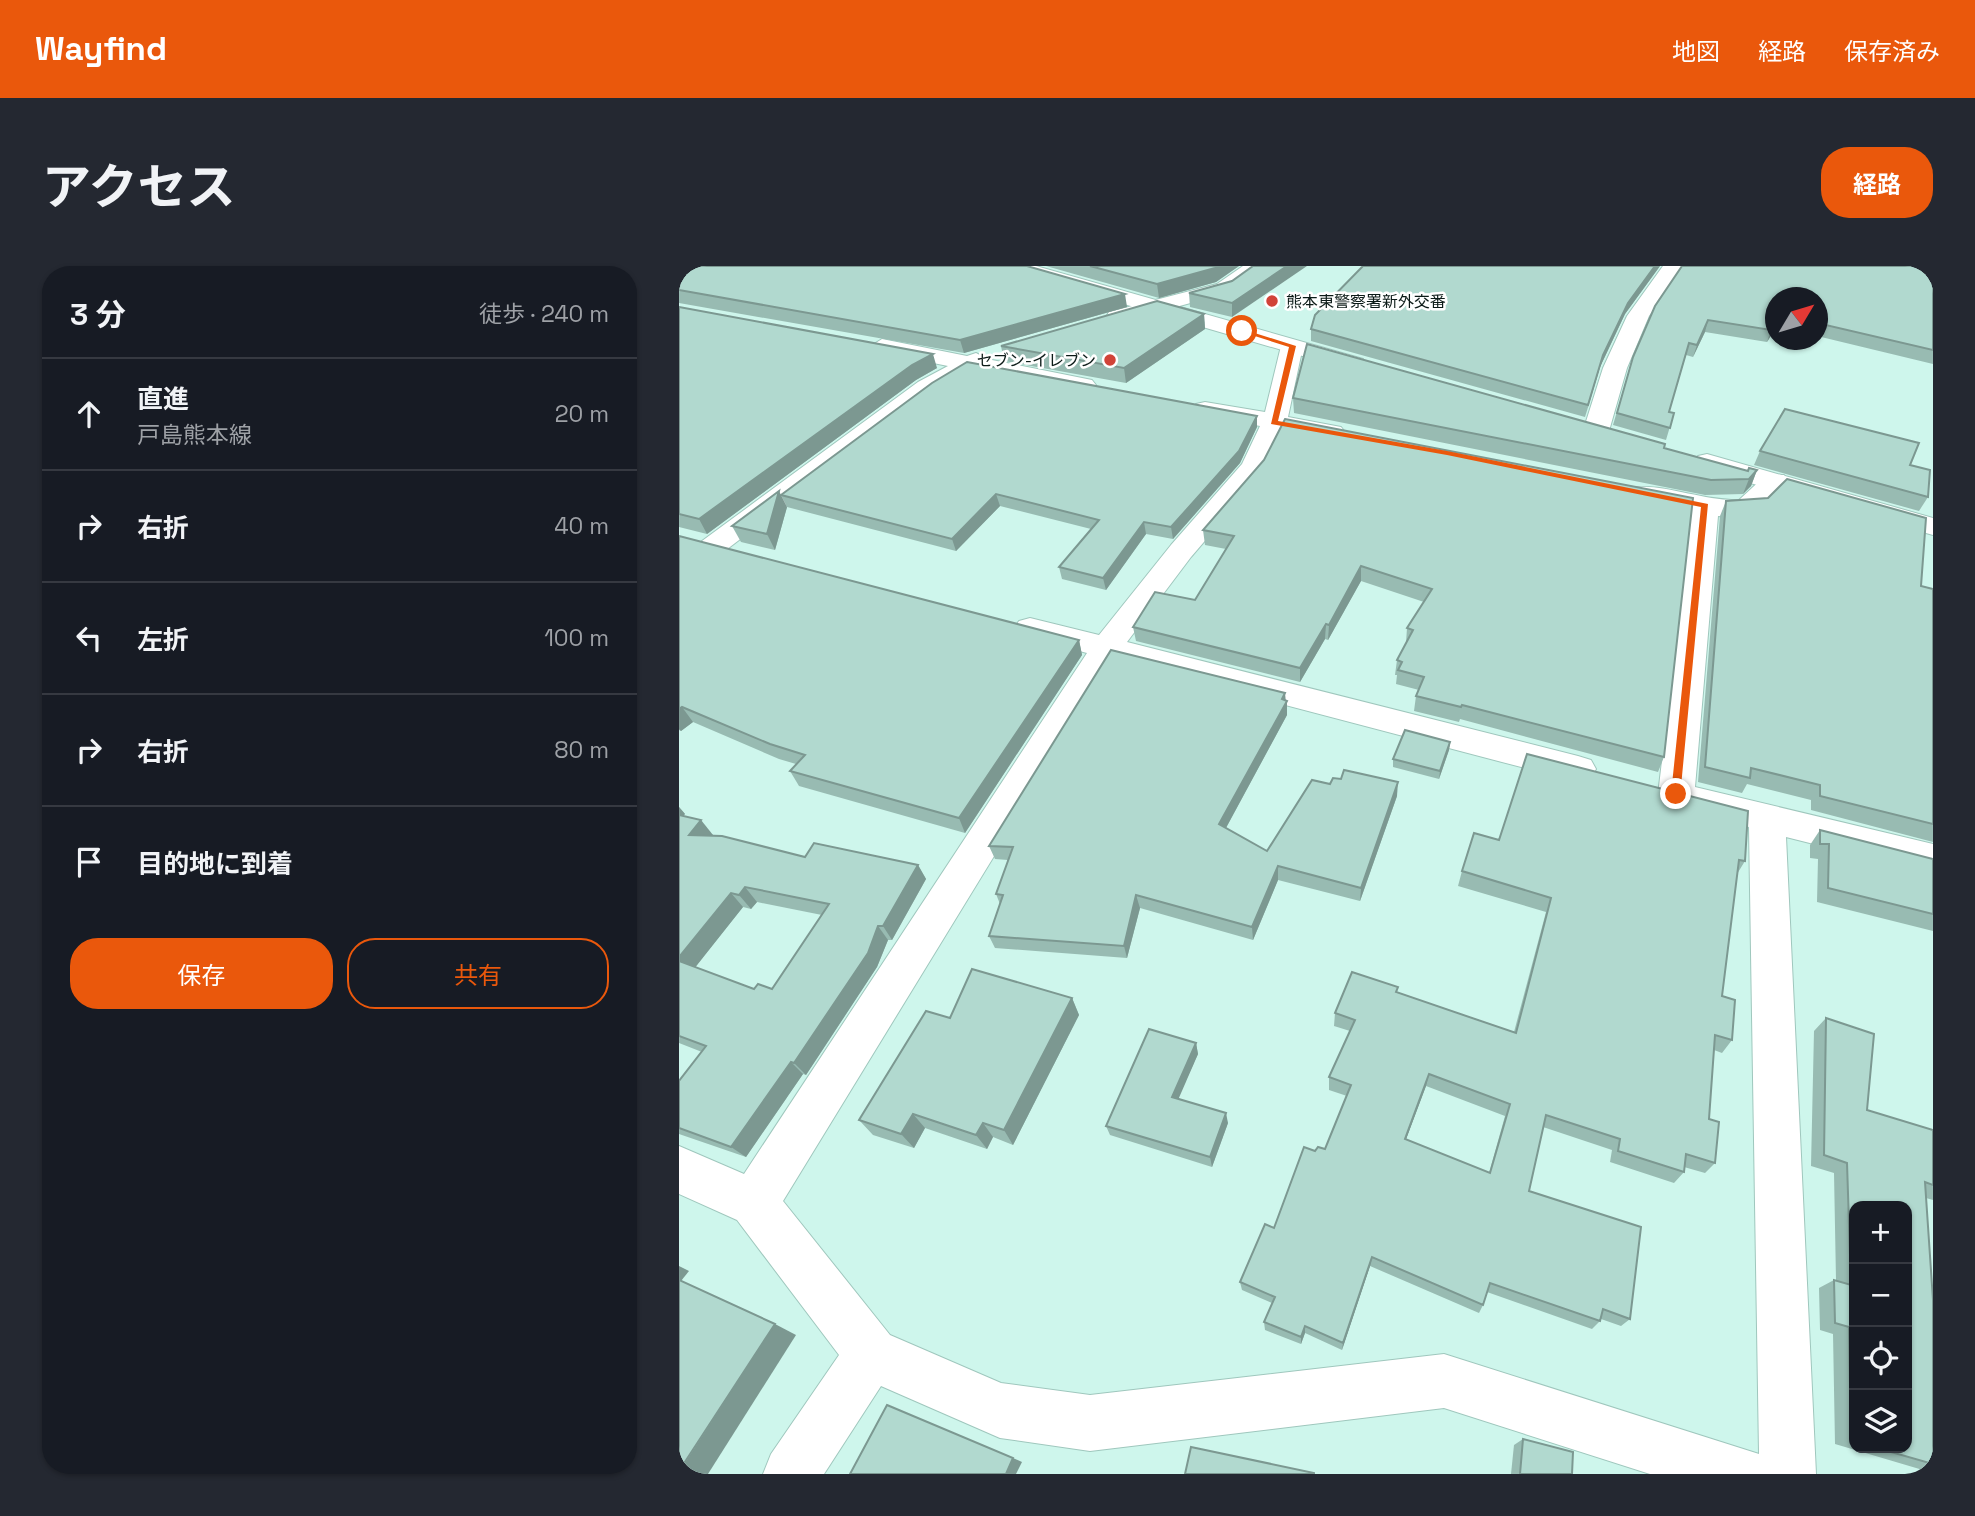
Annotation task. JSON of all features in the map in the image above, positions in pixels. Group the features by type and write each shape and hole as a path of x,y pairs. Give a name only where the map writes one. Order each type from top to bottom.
{"street":[{"path":"1014,266 1371,368"},
{"path":"1090,324 1223,288 1257,266"},
{"path":"1596,431 1615,368 1638,316 1673,266"},
{"path":"864,343 1102,388"},
{"path":"754,1203 1106,648 1181,551 1254,467 1274,422 1292,346"},
{"path":"750,556 701,544 926,387 970,362 1013,347"},
{"path":"1182,404 1353,435"},
{"path":"1569,423 1621,438"},
{"path":"1685,456 1933,527"},
{"path":"1615,489 1705,506 1751,505 1775,481"},
{"path":"1705,506 1663,791 1933,859"},
{"path":"1000,620 1610,777"},
{"path":"1767,817 1788,1474"},
{"path":"679,1170 754,1203 871,1354 1000,1410 1090,1423 1444,1381 1739,1474"},
{"path":"791,1474 871,1354"}],"building":[{"path":"679,266 1027,266 1125,294 960,340 679,290"},
{"path":"1090,266 1219,266 1157,284"},
{"path":"1253,266 1287,266 1232,303 1189,293 1232,281"},
{"path":"1363,266 1655,266 1628,303 1603,355 1588,405 1311,329 1315,315"},
{"path":"1682,266 1933,266 1933,350 1828,326 1828,287 1765,287 1765,329 1708,320 1697,345 1689,343 1669,412 1674,413 1670,428 1617,413 1633,357 1655,306"},
{"path":"1157,301 1204,314 1124,368 1001,346"},
{"path":"679,307 933,354 912,365 699,519 679,514"},
{"path":"1307,344 1665,444 1664,448 1748,471 1749,468 1757,470 1749,479 1711,480 1293,398"},
{"path":"967,362 1257,416 1239,451 1171,527 1144,522 1103,578 1059,567 1099,520 996,494 952,539 781,495 932,383"},
{"path":"1785,409 1919,443 1910,465 1930,470 1928,497 1760,451"},
{"path":"1285,419 1693,498 1664,757 1462,705 1461,707 1416,696 1424,677 1398,670 1402,662 1397,660 1413,630 1407,628 1432,589 1361,566 1329,625 1326,624 1300,668 1133,627 1155,592 1195,600 1234,536 1203,530 1264,460"},
{"path":"1787,479 1926,518 1921,586 1933,589 1933,824 1820,796 1820,785 1751,768 1750,778 1705,767 1726,501 1768,498"},
{"path":"779,491 767,534 732,526"},
{"path":"679,536 1079,640 959,818 790,771 805,755 770,744 682,707 679,709"},
{"path":"1111,650 1285,693 1282,699 1287,701 1219,824 1267,851 1312,780 1330,784 1333,778 1341,779 1344,770 1398,782 1361,888 1278,866 1252,927 1136,895 1124,946 989,936 1003,895 996,894 1013,847 989,846"},
{"path":"1405,730 1450,742 1440,771 1393,759"},
{"path":"1527,754 1748,811 1745,861 1739,860 1722,996 1735,1000 1732,1040 1715,1035 1709,1119 1719,1122 1715,1163 1686,1154 1684,1172 1618,1151 1620,1139 1546,1115 1529,1191 1641,1227 1630,1319 1603,1309 1600,1321 1490,1283 1483,1305 1372,1257 1343,1343 1305,1326 1301,1337 1264,1322 1275,1297 1240,1282 1265,1224 1274,1228 1304,1147 1315,1151 1318,1147 1325,1149 1351,1085 1329,1077 1355,1020 1335,1013 1352,972 1398,987 1396,992 1516,1033 1551,898 1462,871 1474,833 1499,840","holes":["1429,1074 1510,1104 1490,1173 1405,1139"]},
{"path":"679,815 701,820 689,835 722,836 805,857 814,843 918,865 883,926 878,926 868,953 794,1063 791,1062 731,1147 679,1128 679,1081 706,1046 679,1036 679,961 754,989 758,984 772,989 829,904 745,887 739,895 731,893 679,957"},
{"path":"1820,830 1933,859 1933,914 1828,888 1829,844 1820,844"},
{"path":"972,969 1072,998 1004,1130 983,1123 976,1135 913,1114 901,1134 859,1120 926,1011 950,1018"},
{"path":"1826,1018 1874,1034 1867,1110 1933,1130 1933,1185 1925,1182 1933,1300 1933,1464 1894,1453 1912,1453 1912,1201 1849,1201 1849,1224 1847,1163 1824,1155"},
{"path":"1149,1029 1196,1043 1172,1097 1226,1113 1210,1157 1106,1126"},
{"path":"679,1280 775,1324 679,1471"},
{"path":"1834,1280 1849,1284 1849,1327 1835,1323"},
{"path":"887,1405 1013,1458 1006,1474 850,1474"},
{"path":"1523,1439 1573,1452 1572,1474 1520,1474"},
{"path":"1191,1447 1314,1473 1314,1474 1185,1474"}],"place":[{"name":"熊本東警察署新外交番","path":"1272,301"},
{"name":"セブン-イレブン","path":"1110,360"}],"route":[{"path":"1242,331 1292,346 1274,422 1367,437 1705,506 1676,794"}]}
